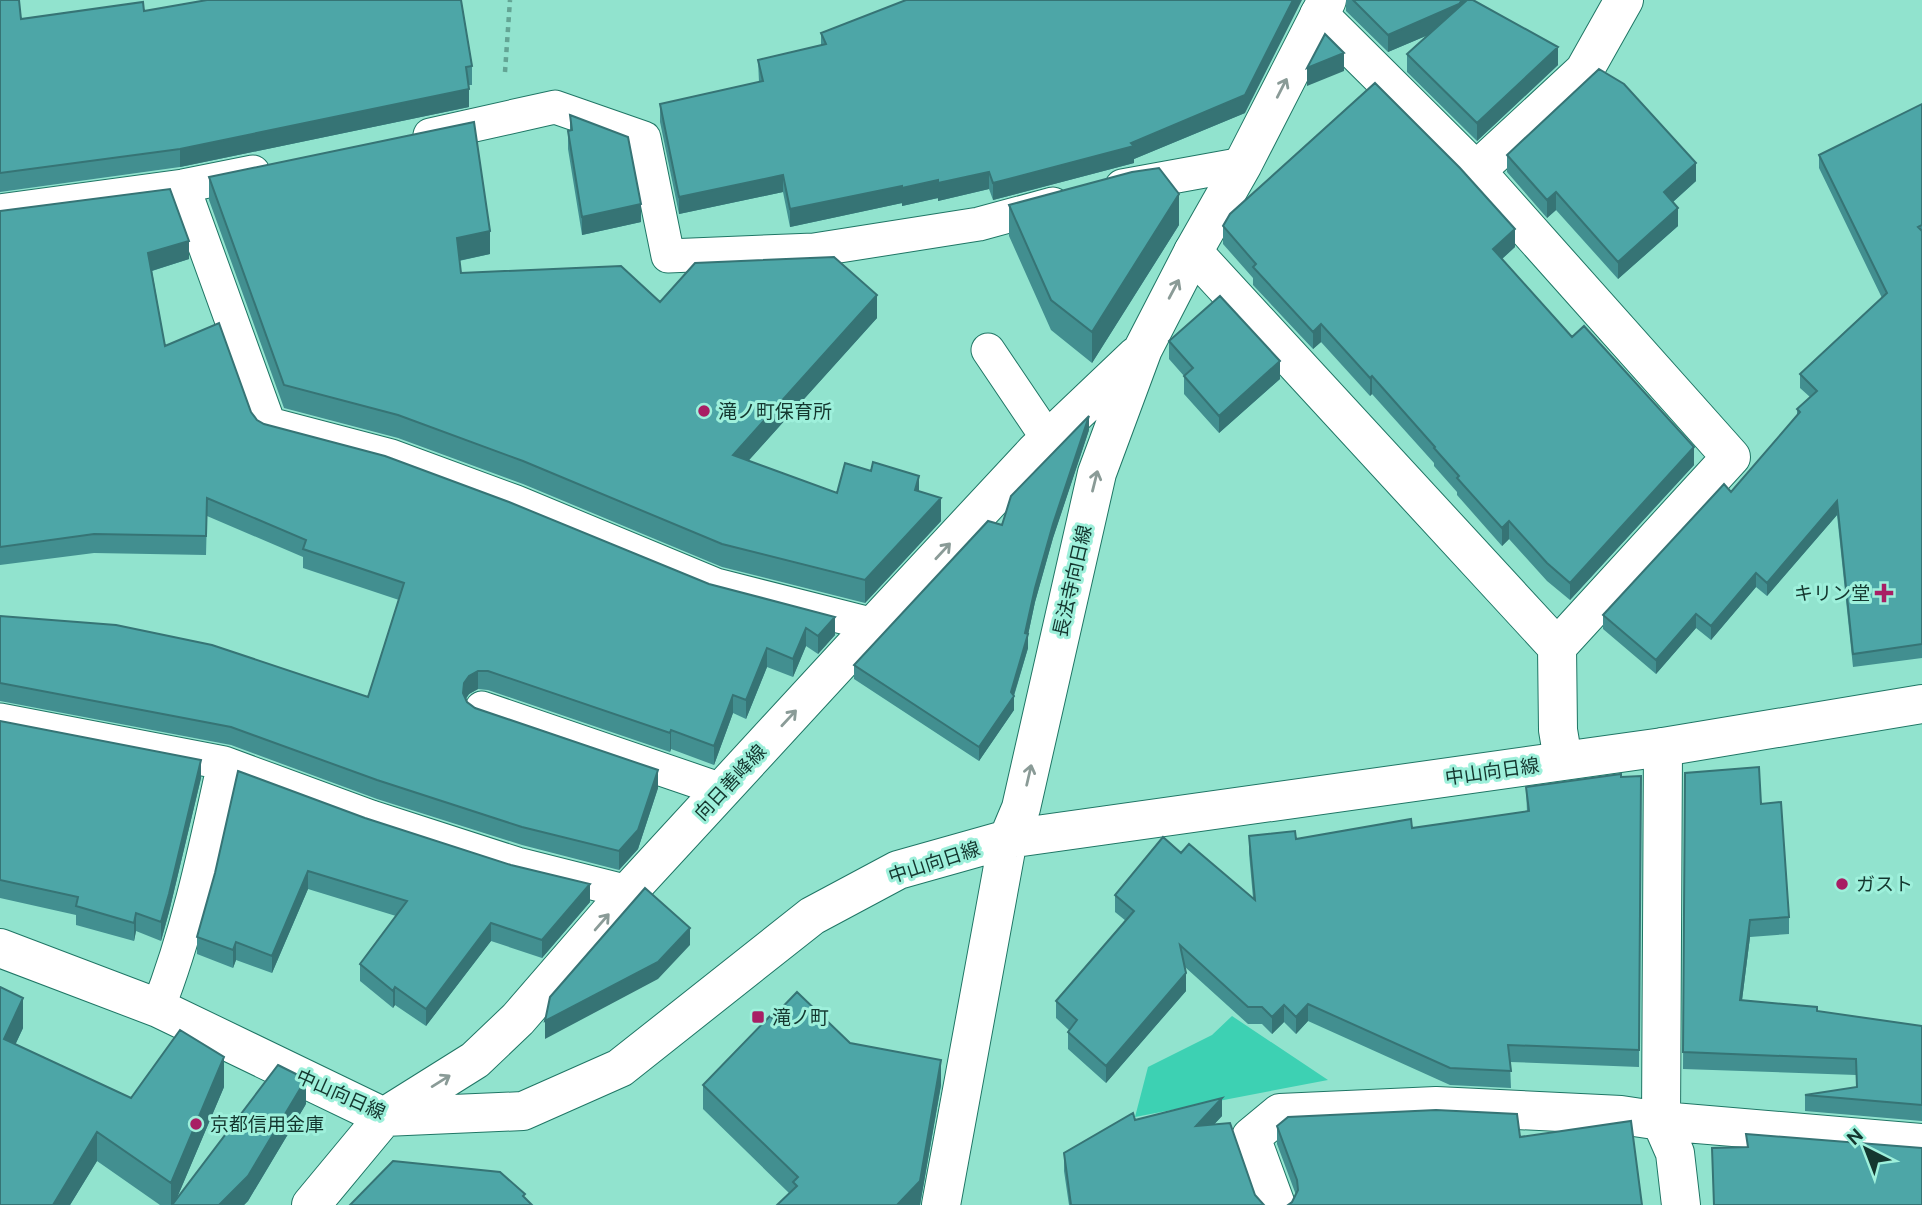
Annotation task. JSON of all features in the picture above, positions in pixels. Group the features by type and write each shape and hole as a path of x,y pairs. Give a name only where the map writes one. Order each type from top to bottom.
{"main road":[{"path":"1476,171 1584,71 1624,0"},
{"path":"1323,7 1476,171 1731,457 1557,647"},
{"name":"長法寺向日線","path":"941,1205 1008,839 1021,808 1097,472 1143,349 1193,252 1243,164 1323,7"},
{"path":"1193,252 1557,647 1558,730 1563,760"},
{"name":"向日善峰線","path":"311,1205 384,1117 475,1059 519,1019 628,892 874,625 1048,439 1143,349"},
{"name":"中山向日線","path":"0,948 158,1008 384,1117 523,1111 620,1068 812,916 898,870 1008,839 1663,747 1922,704"},
{"path":"1663,747 1661,1121 1675,1153 1681,1205"},
{"path":"1276,1205 1251,1137 1280,1114 1436,1106 1621,1115 1661,1121 1922,1143"}],"lane":[{"path":"403,141 555,107 644,138 668,256 814,250 979,225 1128,184 1243,164"},
{"path":"0,211 183,186 279,166"},
{"path":"183,186 269,425 391,456 516,502 716,585 874,625"},
{"path":"988,349 1048,439"},
{"path":"482,708 722,790"},
{"path":"0,720 224,763 372,817 517,864 628,892"},
{"path":"158,1008 171,974 199,871 224,763"}],"path":[{"path":"498,121 510,0"}],"green space":[{"path":"1232,1016 1328,1080 1135,1117 1148,1067 1212,1035"}],"building":[{"path":"0,0 19,0 21,19 143,2 144,11 207,0 461,0 472,66 466,67 469,89 180,149 0,173"},
{"path":"906,0 1293,0 1245,95 1131,143 1134,146 993,183 989,172 938,183 938,180 902,186 790,209 783,175 679,197 660,104 763,81 758,60 826,44 821,33"},
{"path":"1353,0 1462,0 1459,4 1388,35"},
{"path":"1467,0 1473,0 1558,47 1477,123 1407,54"},
{"path":"1325,34 1344,53 1307,68"},
{"path":"1599,69 1624,84 1696,163 1664,192 1678,208 1618,262 1556,192 1547,200 1507,155"},
{"path":"1375,83 1460,168 1515,229 1493,249 1572,337 1584,326 1694,447 1570,583 1547,563 1509,521 1502,528 1372,376 1370,378 1321,324 1313,332 1253,267 1256,264 1223,226 1230,214"},
{"path":"1922,104 1922,225 1918,227 1922,231 1922,644 1853,654 1837,501 1767,583 1756,573 1711,626 1696,614 1656,660 1603,615 1724,484 1731,492 1800,412 1797,409 1817,391 1800,374 1887,293 1819,155"},
{"path":"570,115 628,137 641,204 582,217 568,131 572,130"},
{"path":"474,122 490,231 457,238 461,273 621,266 660,302 695,263 834,257 877,295 733,455 837,493 845,463 871,471 873,462 919,476 915,490 941,498 865,580 722,544 523,461 398,415 284,385 209,177"},
{"path":"1159,168 1179,194 1092,332 1051,300 1009,205 1132,172"},
{"path":"170,189 189,241 148,253 165,346 219,323 251,412 257,420 385,456 509,502 709,584 835,617 818,636 806,628 793,659 767,648 746,700 733,695 714,746 488,671 478,671 469,676 464,683 463,693 467,702 475,708 658,770 638,830 619,851 522,827 377,780 231,727 0,683 0,616 116,625 212,645 368,697 404,583 303,549 306,540 207,498 206,536 94,534 0,547 0,211"},
{"path":"1220,296 1280,361 1219,416 1184,376 1193,368 1169,341"},
{"path":"1089,416 1035,588 1025,633 1028,634 1011,692 1014,696 979,747 854,665 988,521 1002,525 1011,496"},
{"path":"0,721 201,760 161,922 136,913 134,923 76,906 78,897 0,880"},
{"path":"1759,767 1761,804 1781,802 1789,917 1750,920 1740,1000 1817,1007 1817,1011 1922,1026 1922,1105 1805,1095 1857,1087 1856,1059 1683,1052 1685,773"},
{"path":"238,771 365,818 511,865 590,884 542,940 491,923 426,1009 395,987 393,991 360,964 407,901 308,871 272,956 236,942 233,950 197,937 215,873"},
{"path":"1621,774 1621,777 1641,776 1639,1050 1508,1045 1511,1071 1450,1068 1308,1004 1296,1017 1284,1005 1272,1017 1262,1007 1248,1007 1180,945 1186,973 1106,1066 1068,1032 1077,1020 1056,1001 1134,911 1115,895 1163,837 1181,853 1189,844 1255,900 1249,836 1295,831 1296,839 1411,819 1412,828 1529,811 1526,787"},
{"path":"645,888 690,928 658,962 545,1021 550,997"},
{"path":"0,987 23,998 4,1039 131,1098 180,1030 224,1057 171,1183 97,1132 53,1205 0,1205"},
{"path":"797,992 850,1043 941,1060 920,1181 897,1205 777,1205 797,1186 793,1182 798,1177 703,1085"},
{"path":"278,1065 306,1079 248,1176 219,1205 172,1205"},
{"path":"1222,1098 1196,1126 1230,1123 1255,1195 1264,1205 1071,1205 1064,1153 1133,1113 1135,1120"},
{"path":"1436,1110 1517,1114 1520,1137 1631,1121 1642,1205 1288,1205 1298,1190 1297,1180 1277,1126 1288,1117"},
{"path":"1746,1134 1922,1148 1922,1205 1714,1205 1712,1148 1748,1147"},
{"path":"393,1161 500,1172 525,1194 523,1196 532,1205 350,1205"}],"place":[{"name":"滝ノ町保育所","path":"704,411"},
{"name":"キリン堂","path":"1884,593"},
{"name":"ガスト","path":"1842,884"},
{"name":"滝ノ町","path":"758,1017"},
{"name":"京都信用金庫","path":"196,1124"}]}
